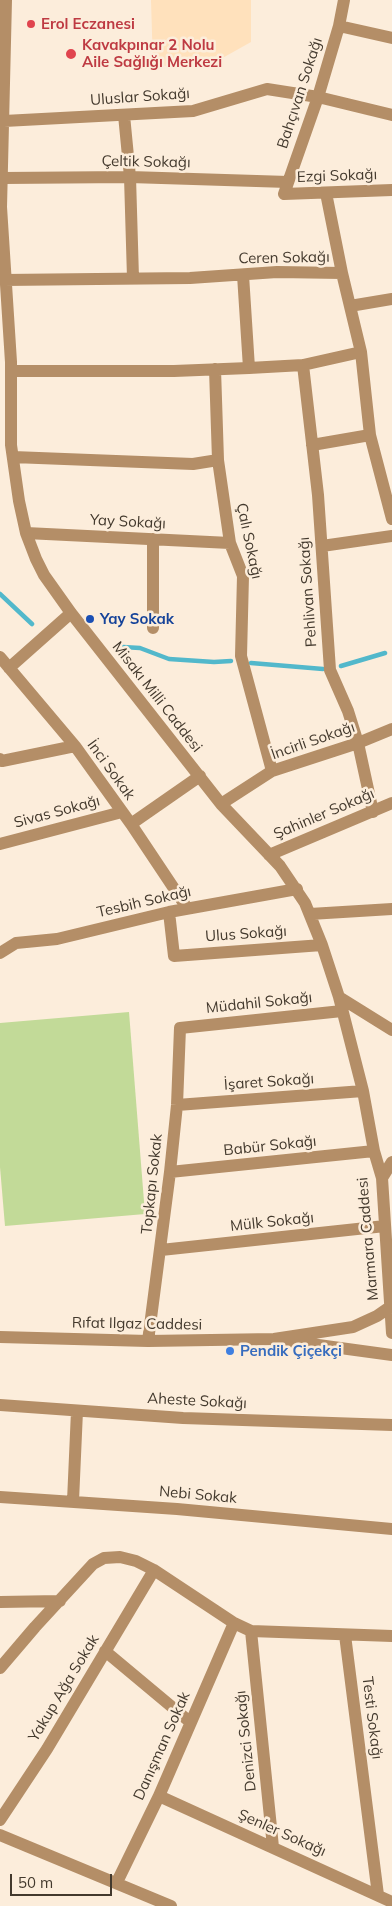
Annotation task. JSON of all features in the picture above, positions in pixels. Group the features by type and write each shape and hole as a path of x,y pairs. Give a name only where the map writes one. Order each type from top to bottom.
{"street":[{"name":"Misakı Milli Caddesi","path":"6,0 1,207 5,339 11,371 5,422 26,533 40,567 71,613 221,804 280,866 297,889 310,914 339,997"},
{"name":"Bahçıvan Sokağı","path":"284,194 318,97 344,0"},
{"path":"338,26 392,38"},
{"name":"Uluslar Sokağı","path":"4,121 192,111 268,88 318,97 392,115"},
{"path":"124,115 130,177 134,278"},
{"name":"Çeltik Sokağı","path":"2,178 130,177 288,182"},
{"name":"Ezgi Sokağı","path":"284,194 392,190"},
{"path":"326,193 342,273"},
{"name":"Ceren Sokağı","path":"4,280 190,278 277,272 342,273 361,352 370,436 392,519"},
{"path":"243,274 249,368"},
{"path":"350,306 392,299"},
{"path":"11,371 174,371 249,368 303,365 361,352"},
{"name":"Pehlivan Sokağı","path":"303,365 322,546 330,670 348,711 358,743 373,812"},
{"name":"Çalı Sokağı","path":"215,369 218,460 230,543 243,576 240,656 272,772"},
{"path":"312,445 370,436"},
{"path":"13,457 192,464 218,460"},
{"name":"Yay Sokağı","path":"26,533 230,543"},
{"path":"322,546 392,536"},
{"path":"153,539 153,628"},
{"path":"9,668 71,613"},
{"name":"İnci Sokak","path":"0,657 75,746 131,824 187,908"},
{"name":"İncirli Sokağı","path":"221,804 272,772 358,743 392,729"},
{"path":"1,761 75,746"},
{"path":"131,824 200,776"},
{"name":"Şahinler Sokağı","path":"269,855 392,804"},
{"name":"Sivas Sokağı","path":"0,844 122,812"},
{"name":"Tesbih Sokağı","path":"0,952 16,943 57,939 187,908 297,889"},
{"path":"310,914 392,909"},
{"name":"Ulus Sokağı","path":"169,912 174,956 322,945"},
{"path":"339,997 392,1030"},
{"name":"Marmara Caddesi","path":"339,997 363,1091 374,1151 382,1178 392,1333"},
{"name":"Müdahil Sokağı","path":"180,1028 342,1011"},
{"name":"Topkapı Sokak","path":"148,1341 170,1172 180,1028"},
{"name":"İşaret Sokağı","path":"176,1105 363,1091"},
{"name":"Babür Sokağı","path":"170,1172 374,1151"},
{"path":"382,1178 392,1162"},
{"name":"Mülk Sokağı","path":"161,1250 385,1226"},
{"name":"Rıfat Ilgaz Caddesi","path":"274,1340 353,1327 377,1316 390,1307"},
{"name":"Rıfat Ilgaz Caddesi","path":"0,1338 148,1341 274,1340 392,1355"},
{"name":"Aheste Sokağı","path":"0,1405 183,1418 392,1425"},
{"path":"73,1501 77,1411"},
{"name":"Nebi Sokak","path":"0,1497 73,1501 392,1529"},
{"path":"0,1668 93,1564 104,1558 120,1557 136,1561 154,1570 251,1631 392,1636"},
{"name":"Yakup Ağa Sokak","path":"0,1820 47,1749 154,1570"},
{"path":"0,1602 60,1601"},
{"name":"Danışman Sokak","path":"117,1882 159,1796 234,1622"},
{"name":"Denizci Sokağı","path":"251,1631 273,1847"},
{"name":"Testi Sokağı","path":"345,1635 378,1895"},
{"path":"105,1651 190,1722"},
{"name":"Şenler Sokağı","path":"159,1796 392,1902"},
{"path":"0,1835 171,1906"}],"shaded area":[{"path":"151,0 251,0 251,42 210,65 153,66"}],"green space":[{"path":"129,1012 145,1214 5,1226 0,1167 0,1023"}],"waterway":[{"path":"0,594 32,624"},
{"path":"123,647 140,648 169,659 214,662 231,661"},
{"path":"341,666 385,653"},
{"path":"251,663 323,669"}],"place":[{"name":"Erol Eczanesi","path":"31,24"},
{"name":"Kavakpınar 2 Nolu Aile Sağlığı Merkezi","path":"71,54"},
{"name":"Yay Sokak","path":"90,619"},
{"name":"Pendik Çiçekçi","path":"230,1351"}]}
